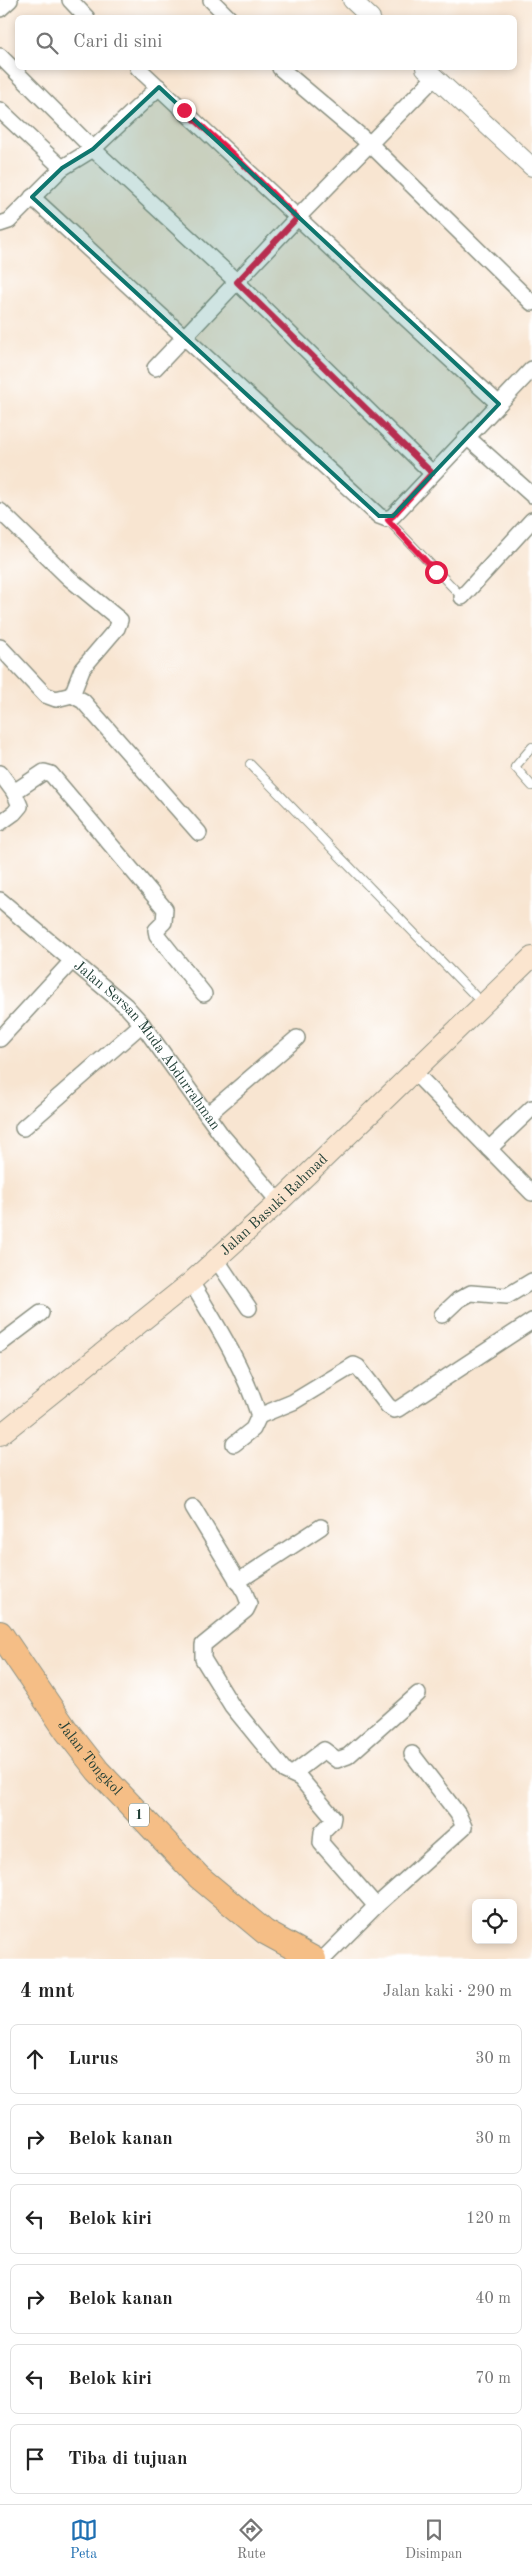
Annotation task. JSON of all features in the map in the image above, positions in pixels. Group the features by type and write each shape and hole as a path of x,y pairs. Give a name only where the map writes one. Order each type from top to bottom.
{"highway":[{"name":"Jalan Tongkol","path":"0,1633 66,1730 93,1764 199,1877 265,1932 314,1959"}],"main road":[{"name":"Jalan Basuki Rahmad","path":"0,1435 191,1282 279,1202 532,957"}],"street":[{"path":"70,0 85,15"},
{"path":"211,0 226,15"},
{"path":"352,0 367,15"},
{"path":"0,56 93,149 237,282 432,473"},
{"path":"140,70 235,156 297,218 499,404"},
{"path":"282,70 370,144 532,303"},
{"path":"156,368 297,218 370,144 430,72 532,167"},
{"path":"0,224 9,220 62,168 93,149 159,87"},
{"path":"0,110 62,168"},
{"path":"32,197 379,516 388,520 532,369"},
{"path":"467,436 532,495"},
{"path":"0,511 69,578 120,620 116,628 82,669 72,695"},
{"path":"462,597 532,520"},
{"path":"0,649 45,695 56,699 72,695 83,701 198,833"},
{"path":"14,792 44,772 51,774 165,909 164,922 156,930 157,935 204,994"},
{"path":"0,773 14,792 20,806 0,823"},
{"name":"Jalan Sersan Muda Abdurrahman","path":"0,900 71,962 126,1006 142,1024 207,1115 279,1202"},
{"path":"0,1039 71,962"},
{"path":"23,1128 142,1024"},
{"path":"207,1115 297,1038"},
{"path":"414,1072 532,1193"},
{"path":"489,1149 532,1108"},
{"path":"216,1259 249,1308"},
{"path":"442,1315 458,1300 471,1293 507,1296 532,1281"},
{"path":"191,1282 220,1330 248,1385 259,1416 253,1430 234,1444"},
{"path":"0,1344 41,1313"},
{"path":"259,1416 293,1402 354,1365 358,1367 388,1406 394,1410 398,1409 532,1321"},
{"path":"193,1507 248,1599 246,1610 209,1638 203,1645 203,1659 232,1706 262,1744 286,1771 294,1773 333,1817 332,1822 322,1832 321,1843 376,1906"},
{"path":"237,1582 321,1527"},
{"path":"294,1773 324,1750 337,1760 348,1756 418,1694"},
{"path":"323,1959 376,1906 464,1828 458,1814 412,1754"}],"lane":[{"path":"388,520 462,597"},
{"path":"532,747 516,767 532,786"},
{"path":"250,764 483,1004"}],"highlighted area":[{"path":"159,87 499,404 393,516 379,516 32,197 62,168 93,149"}],"route":[{"path":"184,110 235,156 297,218 237,282 432,473 388,520 436,572"}]}
